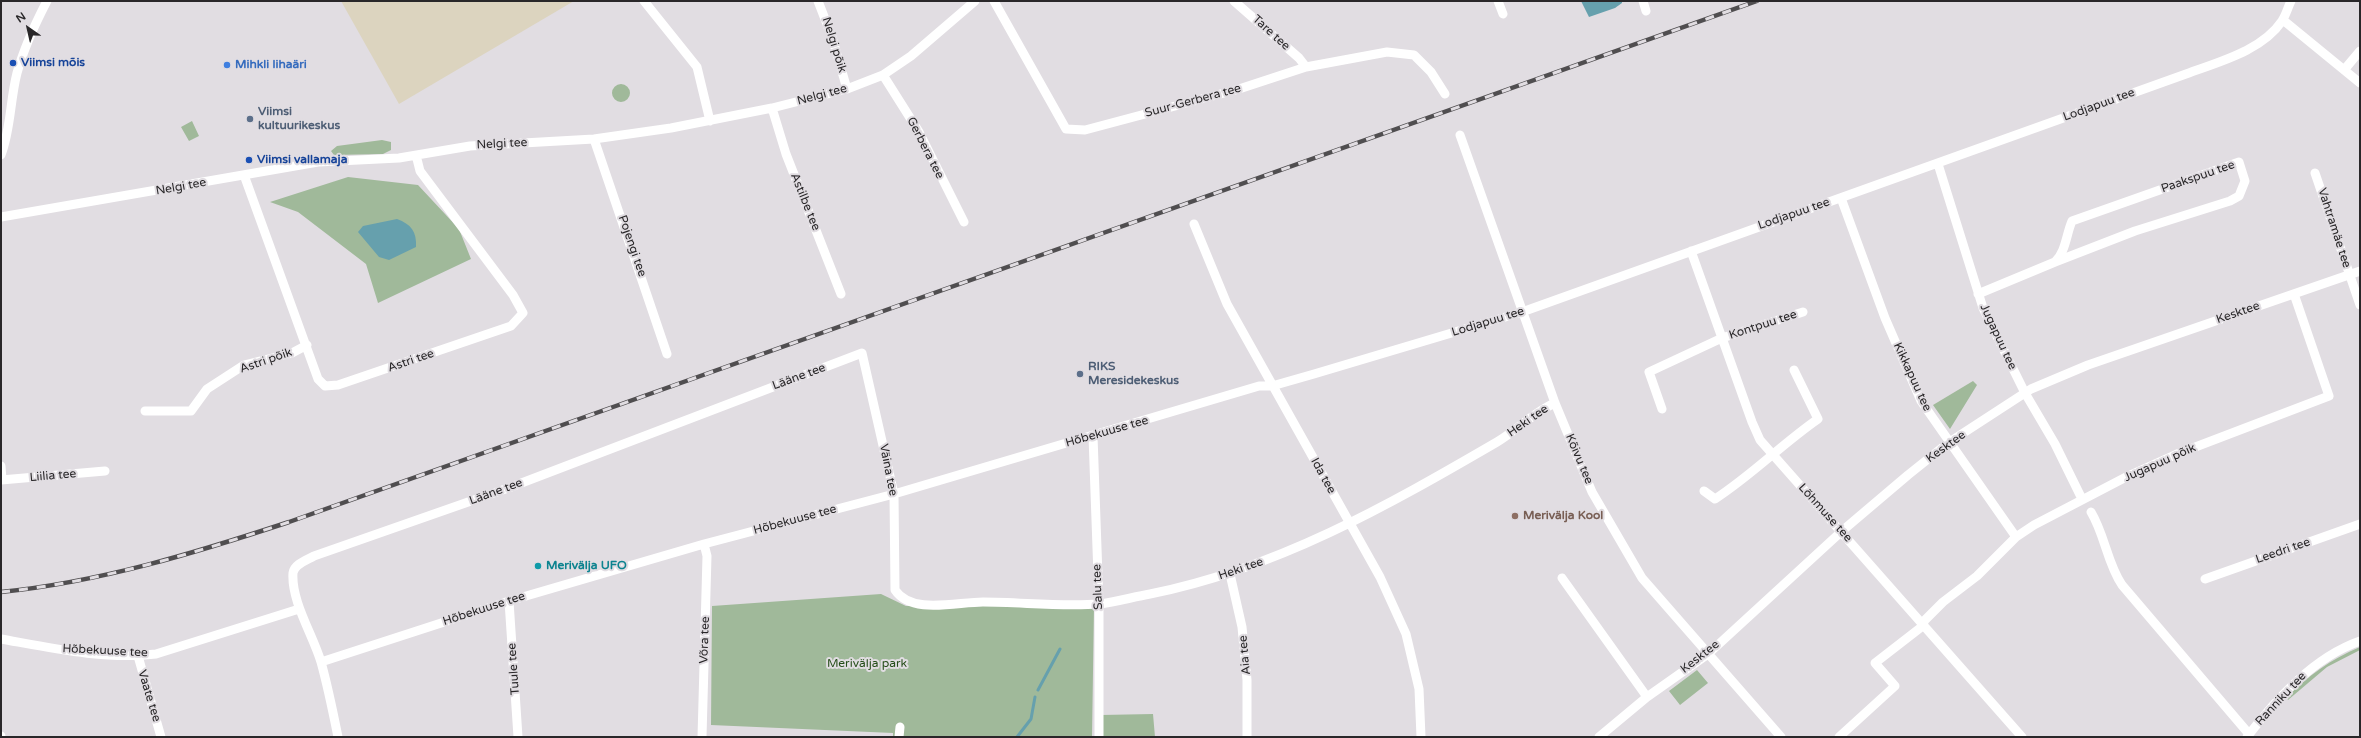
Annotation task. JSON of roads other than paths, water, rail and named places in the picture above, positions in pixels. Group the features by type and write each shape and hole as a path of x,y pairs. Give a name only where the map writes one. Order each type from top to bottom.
{"street":[{"path":"1,155 6,143 17,73 34,27 47,1"},
{"path":"644,1 697,66 710,121"},
{"name":"Nelgi põik","path":"818,1 832,37 847,89"},
{"name":"Nelgi tee","path":"1,217 318,162 399,158 470,146 594,139 710,121 772,108 847,89 883,75 911,56 975,1"},
{"name":"Suur-Gerbera tee","path":"994,1 1066,129 1085,130 1239,89 1306,67 1387,52 1414,54 1431,72 1445,94"},
{"name":"Tare tee","path":"1234,1 1299,58 1306,67"},
{"path":"1498,1 1503,14"},
{"path":"1643,1 1646,11"},
{"name":"Lodjapuu tee","path":"1272,386 1522,312 1790,214 1938,164 2186,74 2249,49 2276,29 2283,20 2291,1"},
{"path":"2283,20 2360,83"},
{"path":"2344,70 2360,51"},
{"name":"Gerbera tee","path":"883,75 919,132 964,222"},
{"name":"Astilbe tee","path":"772,108 786,154 841,294"},
{"name":"Kõivu tee","path":"1460,135 1555,403 1592,492 1642,578 1781,737"},
{"name":"Pojengi tee","path":"594,139 668,354"},
{"name":"Astri tee","path":"244,175 307,345 318,379 325,386 338,385 511,326 524,313 513,295 420,171 416,154"},
{"name":"Paakspuu tee","path":"1978,294 2135,231 2234,198 2244,188 2245,180 2239,162 2072,221 2065,237 2063,254 2055,262"},
{"name":"Jugapuu tee","path":"1938,164 1978,294 2025,394 2044,424 2082,499"},
{"name":"Vahtramäe tee","path":"2315,173 2360,305"},
{"name":"Kikkapuu tee","path":"1841,198 1885,318 1921,401 1948,443 2016,537"},
{"name":"Ida tee","path":"1194,224 1227,304 1380,577 1406,634 1419,688 1421,737"},
{"name":"Lõhmuse tee","path":"1691,251 1752,422 1760,440 1842,531 2022,737"},
{"name":"Kesktee","path":"1599,737 1647,697 1708,654 1842,531 1948,443 2025,394 2088,366 2360,271"},
{"name":"Jugapuu põik","path":"1839,737 1895,686 1875,663 1923,624 1943,602 1977,576 2016,537 2082,499 2177,454 2329,396 2294,294"},
{"name":"Kontpuu tee","path":"1662,409 1650,372 1722,338 1803,312"},
{"name":"Astri põik","path":"145,411 191,411 207,389 244,366 292,353 307,345"},
{"name":"Väina tee","path":"862,353 894,494 895,590"},
{"name":"Lääne tee","path":"338,737 321,662 304,617 298,609 293,572 296,566 314,556 511,487 862,353"},
{"path":"1704,491 1715,499 1742,482 1772,455 1818,419 1794,370"},
{"name":"Hõbekuuse tee","path":"321,662 509,601 704,544 894,494 1259,386 1272,386"},
{"name":"Heki tee","path":"895,590 901,599 917,604 1004,602 1099,604 1167,590 1230,574 1292,550 1350,524 1503,438 1543,408 1555,403"},
{"name":"Salu tee","path":"1093,436 1099,604 1099,737"},
{"path":"1,466 1,480"},
{"name":"Liilia tee","path":"1,480 105,471"},
{"path":"2091,512 2099,524 2114,574 2248,735"},
{"name":"Leedri tee","path":"2205,579 2360,524"},
{"name":"Võra tee","path":"702,737 707,556 704,544"},
{"name":"Aia tee","path":"1230,574 1242,627 1247,680 1246,737"},
{"path":"1562,578 1647,697"},
{"name":"Tuule tee","path":"509,601 518,737"},
{"name":"Hõbekuuse tee","path":"1,639 60,650 138,656 156,654 298,609"},
{"name":"Ranniku tee","path":"2248,735 2306,672 2347,645 2360,641"},
{"name":"Vaate tee","path":"138,656 161,737"},
{"path":"899,737 900,727"}],"water":[{"path":"1581,1 1622,1 1622,3 1615,8 1589,17"},
{"path":"397,219 406,223 412,229 416,247 389,260 379,257 358,232 363,226"}],"waterway":[{"path":"1038,690 1060,649"},
{"path":"1017,737 1031,719 1035,697"}],"railway":[{"path":"1,592 111,574 218,545 289,522 1757,1"}],"place":[{"name":"Viimsi mõis","path":"13,63"},
{"name":"Mihkli lihaäri","path":"227,65"},
{"name":"Viimsi kultuurikeskus","path":"250,119"},
{"name":"Viimsi vallamaja","path":"249,160"},
{"name":"RIKS Meresidekeskus","path":"1080,374"},
{"name":"Merivälja Kool","path":"1515,516"},
{"name":"Merivälja UFO","path":"538,566"}],"park label":[{"name":"Merivälja park","path":"867,664"}]}
